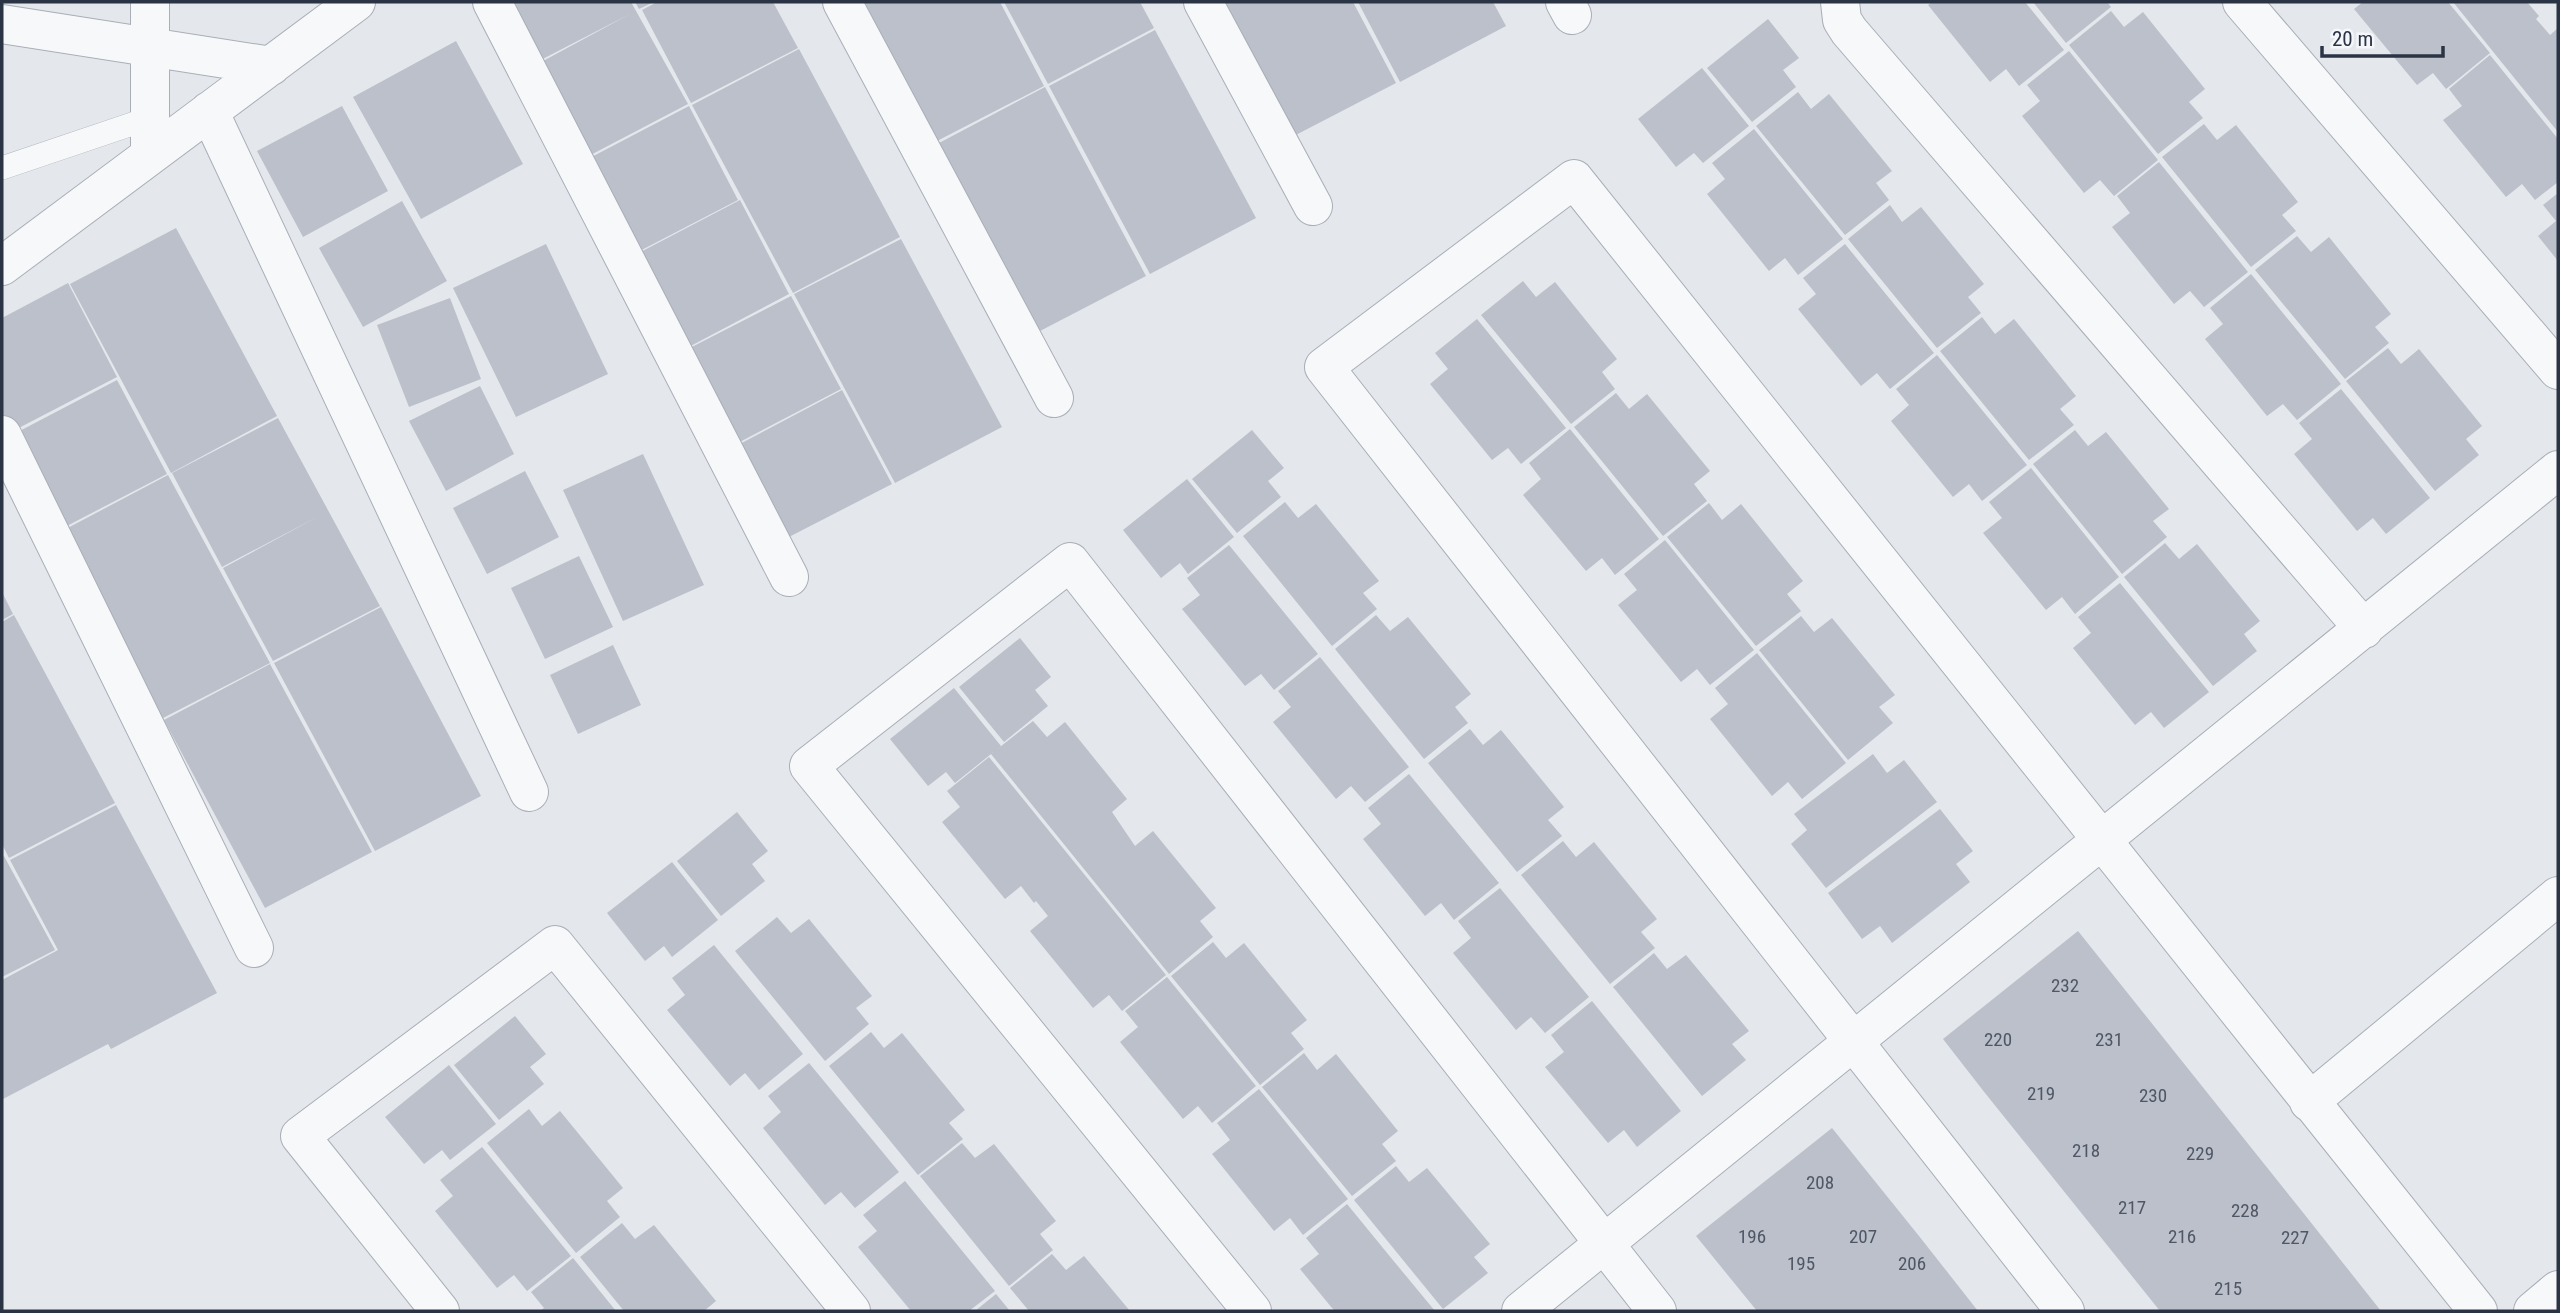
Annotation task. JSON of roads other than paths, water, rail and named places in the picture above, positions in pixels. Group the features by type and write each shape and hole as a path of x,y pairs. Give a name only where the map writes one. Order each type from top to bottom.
{"street":[{"path":"150,2 150,136"},
{"path":"2,265 150,136 209,111 356,2"},
{"path":"492,2 789,577"},
{"path":"842,2 1054,398"},
{"path":"1203,2 1313,206"},
{"path":"1840,2 1842,20 1849,30 2364,629"},
{"path":"2242,2 2558,370"},
{"path":"2,24 271,66"},
{"path":"209,111 529,792"},
{"path":"2065,1311 1324,367 1574,179 2478,1311"},
{"path":"2,435 254,948"},
{"path":"1521,1311 2103,842 2558,470"},
{"path":"1252,1311 809,766 1070,562 1657,1311"},
{"path":"2309,1102 2558,896"},
{"path":"440,1311 300,1136 555,945 851,1311"},
{"path":"2533,1311 2558,1290"}],"lane":[{"path":"2,168 150,136"}]}
